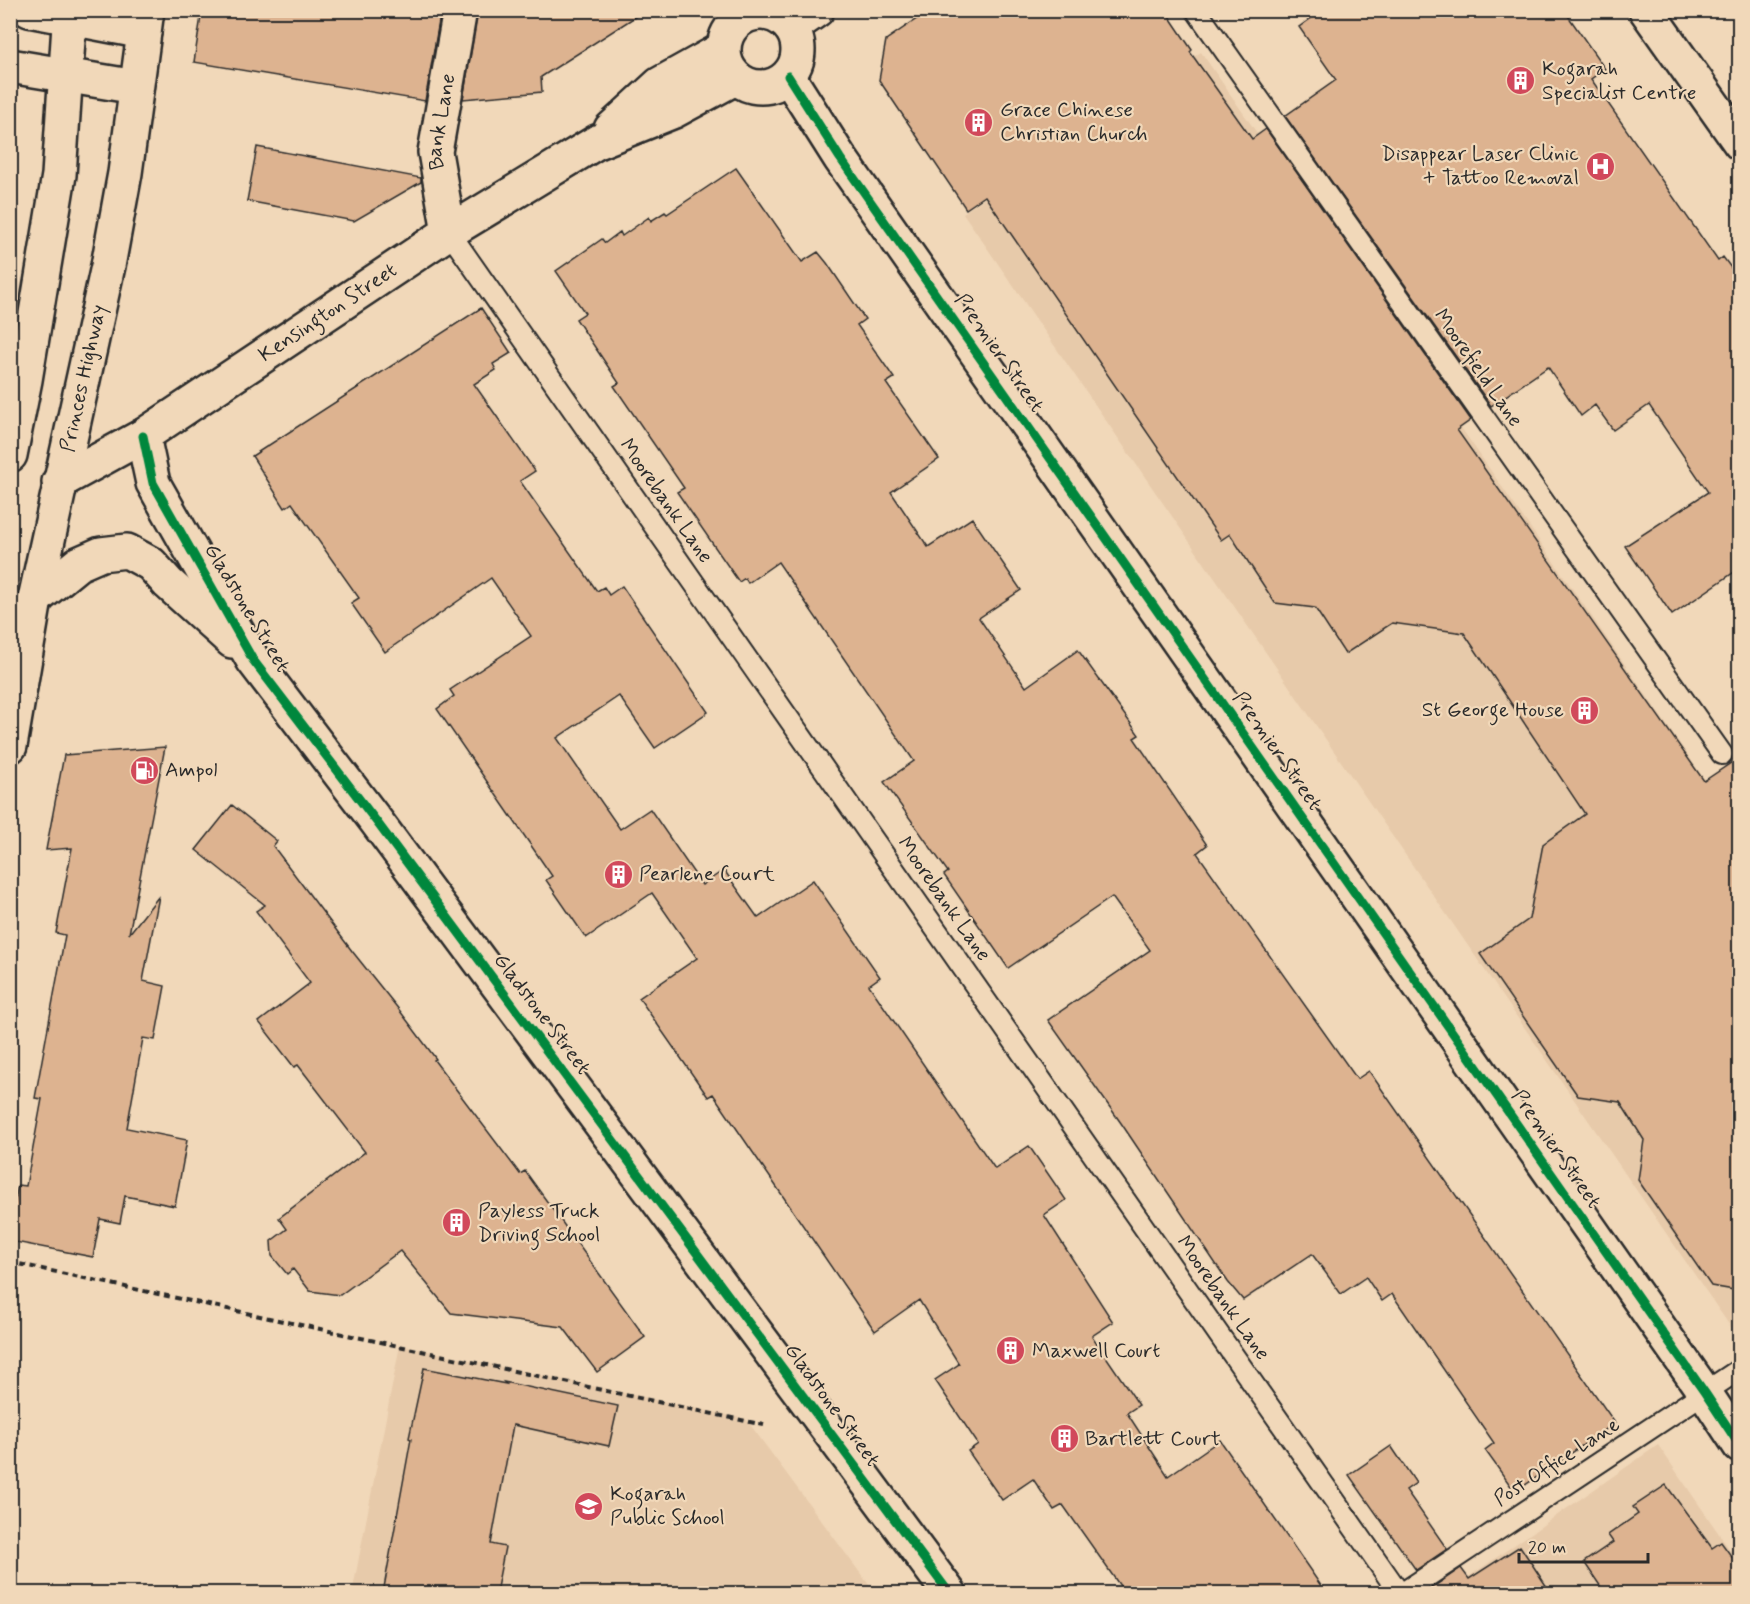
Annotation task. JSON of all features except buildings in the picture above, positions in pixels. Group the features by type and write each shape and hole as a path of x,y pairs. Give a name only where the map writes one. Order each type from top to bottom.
{"main road":[{"path":"29,10 146,21"},
{"name":"Bank Lane","path":"449,232 435,152 460,10"},
{"path":"1646,10 1740,143"},
{"path":"756,13 769,14 781,19 804,19 797,39 796,64 788,76 778,84 765,88 746,85 729,63 726,36 733,25 749,15 756,13"},
{"path":"10,455 25,380 59,175 69,15"},
{"name":"Princes Highway","path":"10,746 35,599 108,266 146,21"},
{"name":"Kensington Street","path":"59,482 143,436 449,232 597,142 674,111 729,63"},
{"path":"10,66 136,87"},
{"name":"Premier Street","path":"788,76 840,158 1740,1446"},
{"path":"10,336 25,380"},
{"name":"Gladstone Street","path":"143,436 153,483 253,660 376,821 950,1593"},
{"name":"Gladstone Street","path":"35,599 78,564 101,554 127,551 151,564 168,583 253,660"}],"lane":[{"name":"Moorefield Lane","path":"1196,10 1722,754"},
{"name":"Moorebank Lane","path":"449,232 1401,1593"},
{"name":"Post Office Lane","path":"1401,1593 1740,1369"}],"path":[{"path":"10,1262 764,1425"}],"shaded area":[{"name":"St George House","path":"1201,52 1709,786 1739,765 1739,1339 963,213"},
{"name":"Kogarah Public School","path":"400,1345 746,1419 875,1593 352,1594"},
{"path":"1658,1445 1739,1563 1739,1593 1444,1594"}],"cycle path":[{"path":"788,76 840,158 1740,1446"},
{"path":"143,436 153,483 253,660 376,821 950,1594"}],"place":[{"name":"Kogarah Specialist Centre","path":"1521,81"},
{"name":"Grace Chinese Christian Church","path":"979,122"},
{"name":"Disappear Laser Clinic + Tattoo Removal","path":"1600,166"},
{"name":"St George House","path":"1585,710"},
{"name":"Ampol","path":"144,770"},
{"name":"Pearlene Court","path":"618,874"},
{"name":"Payless Truck Driving School","path":"457,1223"},
{"name":"Maxwell Court","path":"1011,1351"},
{"name":"Bartlett Court","path":"1064,1439"},
{"name":"Kogarah Public School","path":"589,1506"}]}
